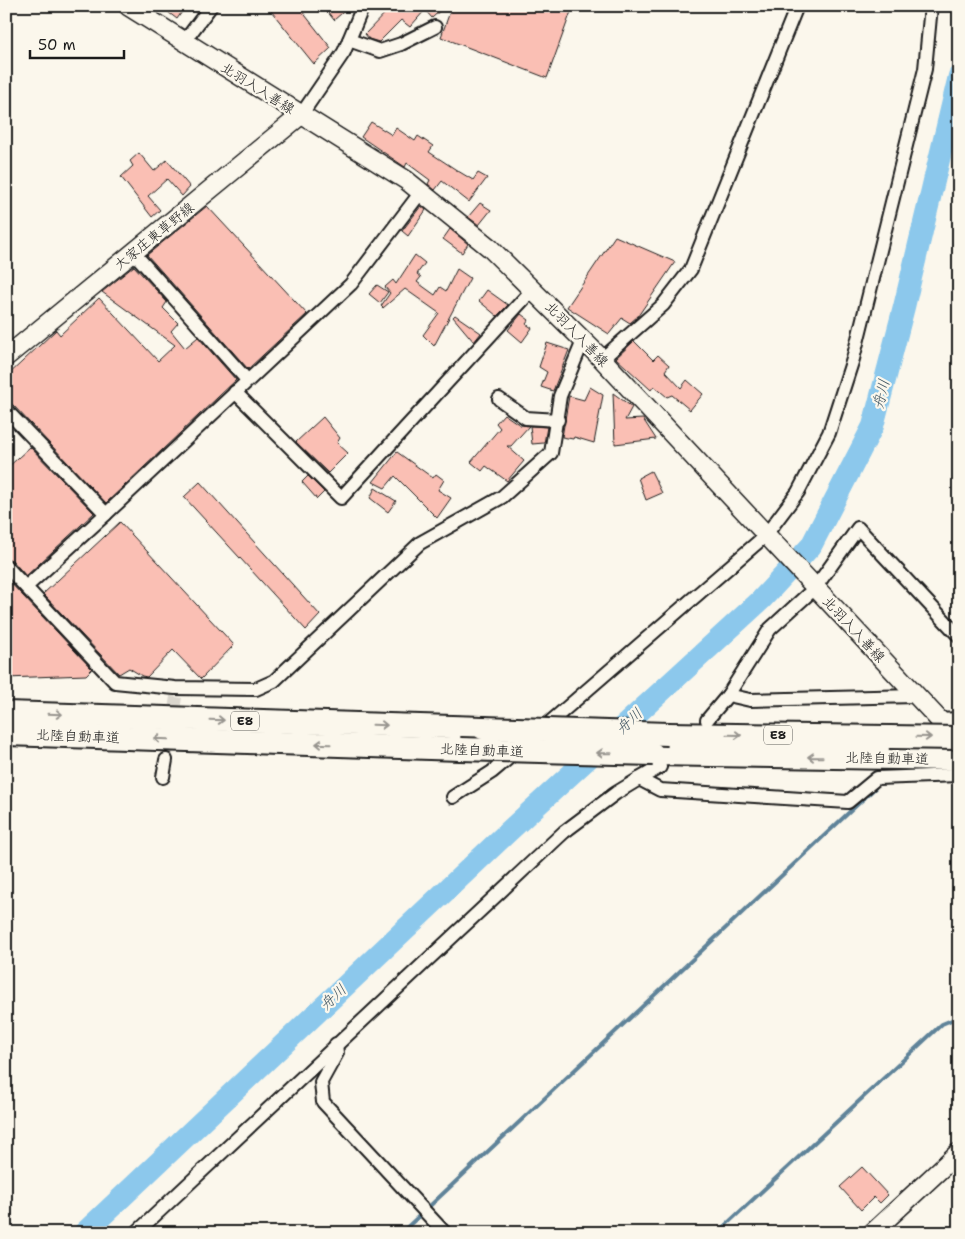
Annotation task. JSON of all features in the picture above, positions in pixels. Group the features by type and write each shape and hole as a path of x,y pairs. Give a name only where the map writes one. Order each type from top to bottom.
{"highway":[{"name":"北陸自動車道","path":"6,713 668,734 959,739"},
{"name":"北陸自動車道","path":"6,734 460,749 656,761 864,758 959,759"}],"main road":[{"name":"北羽入入善線","path":"138,9 184,42 422,192 490,248 533,288 602,359 765,536 938,720 959,739"},
{"name":"大家庄東草野線","path":"6,357 301,115"},
{"path":"872,1233 959,1152"}],"street":[{"path":"301,115 344,52 363,6"},
{"path":"602,359 663,305 691,269 797,6"},
{"path":"453,797 492,772 765,536 798,492 829,434 853,359 925,69 931,6"},
{"path":"184,42 205,8"},
{"path":"349,40 380,51 401,44 435,27"},
{"path":"26,588 351,284 422,192"},
{"path":"134,253 247,380"},
{"path":"235,392 341,498 533,288"},
{"path":"6,566 115,682 175,692 256,689 274,681 420,543 502,497 551,453 558,420 560,396 583,341"},
{"path":"499,399 526,418 558,420"},
{"path":"6,410 106,514"},
{"path":"707,720 728,695 770,629 813,586 858,528 959,636"},
{"path":"728,695 750,700 916,696"},
{"path":"938,720 959,719"},
{"path":"164,778 166,760"},
{"path":"136,1233 564,832 616,793 639,779 656,761"},
{"path":"639,779 660,790 848,802 877,778 959,775"},
{"path":"336,1044 337,1053 322,1082 323,1102 445,1233"}],"building":[{"path":"160,6 186,6 177,19"},
{"path":"267,6 298,6 331,48 314,64"},
{"path":"323,6 350,6 334,20"},
{"path":"392,6 445,6 432,18 425,10 410,27 401,20 379,42 369,39 365,34"},
{"path":"452,6 573,6 547,78 441,37"},
{"path":"371,122 392,135 396,128 415,141 418,136 433,146 429,152 473,180 478,173 487,178 469,202 442,181 435,190 428,184 430,180 407,163 405,167 361,137"},
{"path":"139,153 154,171 167,160 190,187 182,196 167,179 148,196 160,210 152,217 121,177 133,166 130,161"},
{"path":"480,203 491,210 479,225 468,217"},
{"path":"207,206 307,314 248,369 147,255"},
{"path":"421,206 426,210 408,236 402,231"},
{"path":"450,229 468,244 462,253 443,239"},
{"path":"615,236 675,262 638,316 630,323 622,318 609,334 567,307"},
{"path":"415,255 425,263 417,274 421,277 417,282 435,295 440,287 446,291 457,269 470,278 434,346 423,335 439,313 405,289 383,308 381,306 390,293 385,287 393,280 396,284"},
{"path":"134,266 167,302 163,308 178,323 171,331 185,348 198,337 236,380 106,503 12,404 6,402 6,377 56,330 60,335 99,298 158,361 175,345 102,292"},
{"path":"377,285 388,292 380,303 369,294"},
{"path":"487,290 508,305 497,316 479,301"},
{"path":"521,314 529,320 526,324 532,328 522,342 508,330"},
{"path":"455,315 481,333 474,342 453,317"},
{"path":"634,341 653,360 658,355 669,365 665,371 681,388 687,380 703,394 690,410 672,395 667,397 654,386 651,390 616,358"},
{"path":"547,343 569,350 553,391 541,387 547,372 539,367"},
{"path":"590,387 603,395 594,443 574,437 573,439 562,437 569,396 584,400"},
{"path":"613,393 632,407 625,420 643,419 656,439 615,444"},
{"path":"504,414 520,425 529,426 511,446 507,446 524,461 507,481 486,466 482,471 471,462 500,428 496,423"},
{"path":"323,417 340,438 337,443 348,453 328,473 296,442"},
{"path":"530,426 547,427 544,443 532,444"},
{"path":"30,447 94,513 26,576 12,560 6,558 6,469"},
{"path":"397,452 433,478 436,474 444,480 438,490 451,498 437,518 395,476 385,488 373,482"},
{"path":"651,471 662,493 646,500 638,478"},
{"path":"308,476 324,492 317,499 302,482"},
{"path":"200,482 320,615 306,630 184,497"},
{"path":"375,488 396,501 388,512 370,498"},
{"path":"120,522 234,645 201,679 173,650 147,677 129,668 119,674 43,594"},
{"path":"6,578 92,669 86,675 6,678"},
{"path":"862,1167 888,1195 880,1203 874,1197 861,1210 840,1187"}],"waterway":[{"name":"舟川","path":"84,1233 509,831 761,600 811,546 873,426 904,307 959,76"},
{"path":"951,716 959,709"},
{"path":"401,1233 875,788"},
{"path":"717,1233 942,1024 959,1017"}],"tunnel":[{"path":"166,760 176,697"}]}
